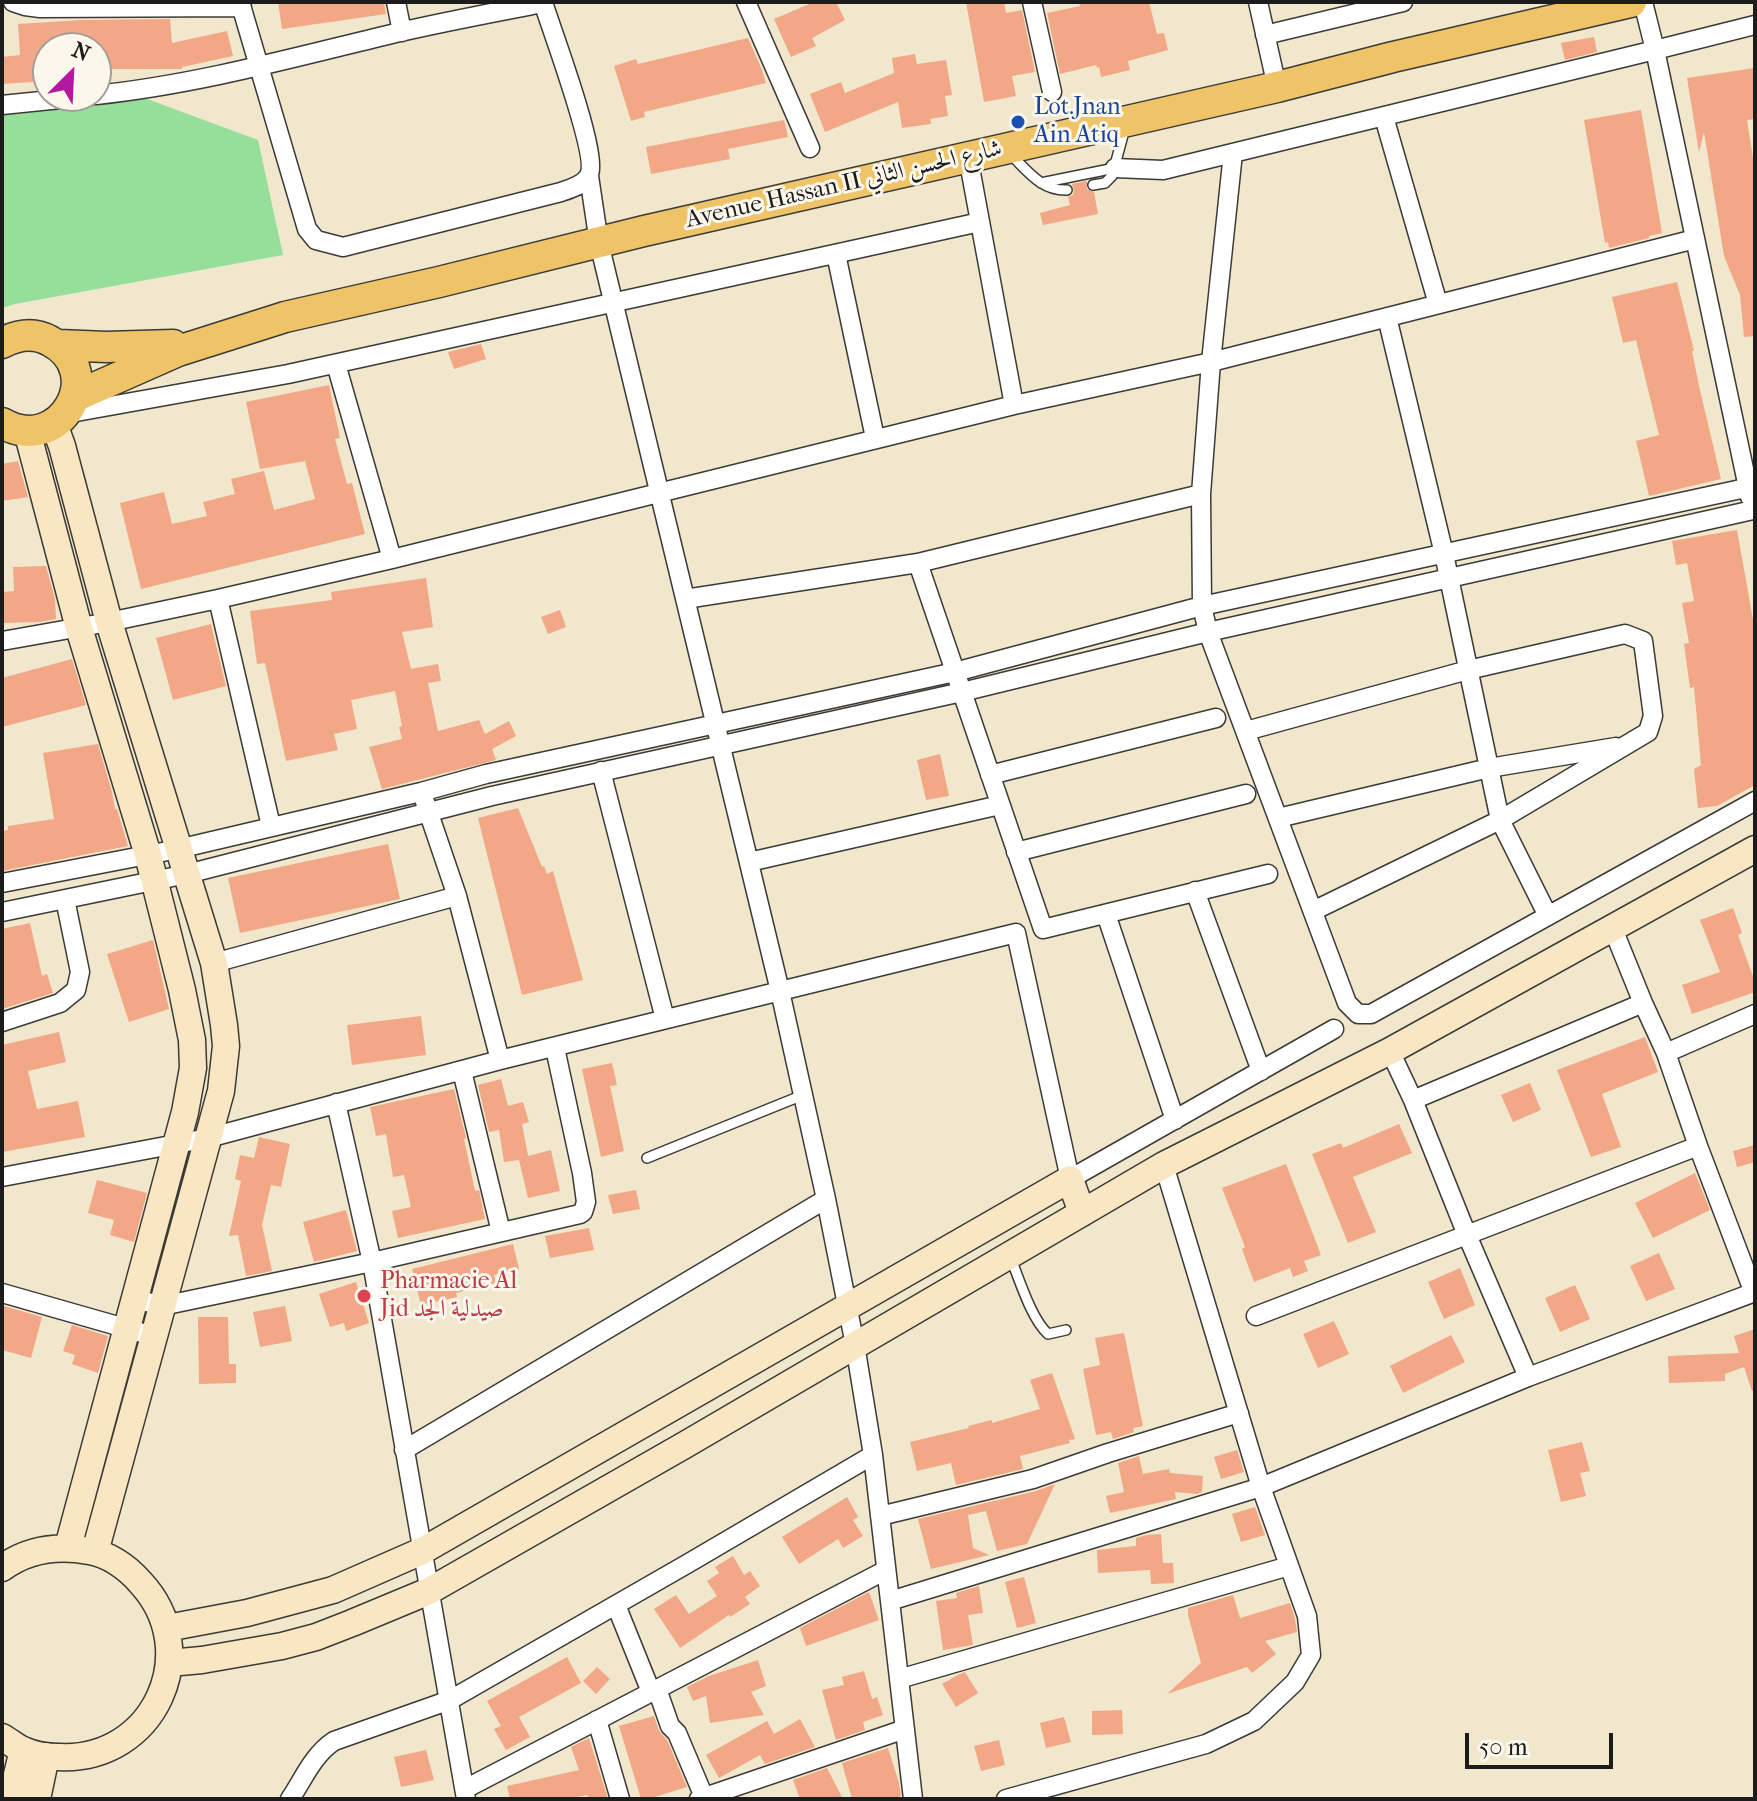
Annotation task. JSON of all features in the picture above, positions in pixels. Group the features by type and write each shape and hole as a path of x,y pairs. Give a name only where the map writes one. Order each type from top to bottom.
{"main road":[{"name":"Avenue Hassan II شارع الحسن الثاني","path":"33,421 135,368 199,342 285,317 1631,2"},
{"name":"Avenue Hassan II شارع الحسن الثاني","path":"2,343 13,337 29,335 59,345 141,347 199,342"},
{"path":"33,421 76,373 59,345"}],"street":[{"path":"13,2 40,8 241,5 307,229 316,240 329,244 343,247 547,196 579,185 589,176"},
{"path":"396,2 402,32"},
{"path":"112,94 211,78 543,2 587,138 599,243 780,991 826,1199 873,1455 913,1799"},
{"path":"746,2 810,148"},
{"path":"1032,2 1052,92"},
{"path":"1258,2 1277,87"},
{"path":"1265,35 1403,2"},
{"path":"2,883 151,868 429,811 962,692 1208,632 1754,514 1752,487 1643,2"},
{"path":"1115,168 1163,170 1755,25"},
{"path":"2,105 32,102"},
{"path":"1384,117 1438,304"},
{"path":"1233,153 1201,494 1202,606 1208,632 1347,1003 1358,1014 1371,1014 1755,801"},
{"path":"968,157 1014,405"},
{"path":"33,421 336,364 980,222"},
{"path":"2,641 109,622 392,559 875,438 1211,362 1695,239"},
{"path":"836,254 875,438"},
{"path":"1387,317 1444,554 1500,820 1548,916"},
{"path":"336,364 392,559"},
{"path":"33,421 62,446 109,622 214,963 226,1046 221,1091 162,1306 140,1332 68,1547"},
{"path":"33,421 79,628 151,868 192,1040 191,1080 185,1112 136,1299 140,1332 95,1552"},
{"path":"2,912 65,899 151,868 183,862 271,826 486,774 955,672 1202,606 1752,487"},
{"path":"685,599 918,563 1201,494"},
{"path":"918,563 1043,929 1268,874"},
{"path":"218,599 271,826"},
{"path":"1246,731 1468,670 1625,634 1643,641 1653,716 1648,732 1500,820 1313,911"},
{"path":"990,775 1216,718"},
{"path":"1278,818 1489,768 1626,745"},
{"path":"601,771 665,1019"},
{"path":"421,792 457,896 500,1060"},
{"path":"1016,852 1246,794"},
{"path":"749,862 1000,805"},
{"path":"169,1663 282,1646 316,1637 429,1591 1164,1165 1390,1051 1755,849"},
{"path":"1195,891 1261,1071"},
{"path":"214,963 457,896"},
{"path":"2,1022 60,1003 76,990 80,972 65,899"},
{"path":"1106,914 1175,1120"},
{"path":"890,1601 1261,1487 1528,1377 1754,1293 1666,1053 1613,929"},
{"path":"2,1177 208,1138 500,1060 1016,933 1070,1179 1082,1213"},
{"path":"1413,1100 1643,1003"},
{"path":"1666,1053 1755,1014"},
{"path":"167,1628 247,1613 333,1590 422,1551 1334,1029"},
{"path":"136,1299 162,1306 580,1214 585,1208 582,1173 555,1048"},
{"path":"1390,1051 1528,1377"},
{"path":"462,1071 501,1232"},
{"path":"336,1103 372,1262 466,1794 597,1720 886,1570"},
{"path":"1256,1316 1698,1146"},
{"path":"1006,1799 1206,1744 1254,1721 1295,1682 1311,1655 1307,1616 1261,1487 1164,1165"},
{"path":"404,1450 826,1199"},
{"path":"2,1293 140,1332"},
{"path":"880,1516 1033,1479 1239,1413"},
{"path":"290,1799 314,1760 334,1741 450,1700 873,1455"},
{"path":"2,1568 40,1549 68,1547 95,1552 128,1568 152,1595 167,1628 170,1645 163,1691 149,1716 128,1737 103,1751 75,1758 24,1748"},
{"path":"899,1679 1289,1566"},
{"path":"616,1605 670,1726 677,1733 702,1798 905,1729"},
{"path":"597,1720 620,1799"},
{"path":"11,1799 24,1748"},
{"path":"24,1748 37,1799"}],"lane":[{"path":"1093,185 1105,183 1112,176 1128,120"},
{"path":"1005,148 1041,183 1053,189 1067,190"},
{"path":"1041,183 1115,168"},
{"path":"647,1158 803,1095"},
{"path":"1010,1256 1042,1328 1048,1334 1066,1330"}],"green space":[{"path":"139,96 258,140 283,255 2,308 2,115 32,111 112,112 112,100"}],"building":[{"path":"278,2 384,2 386,14 282,29"},
{"path":"814,2 836,2 845,20 812,38 816,46 791,57 774,19"},
{"path":"966,2 1004,2 1006,13 1022,10 1035,72 1012,76 1016,96 984,102"},
{"path":"1079,2 1149,2 1157,34 1164,33 1168,50 1128,61 1130,70 1101,77 1096,65 1060,74 1047,13 1080,6"},
{"path":"170,19 172,43 227,31 233,56 182,69 112,69 112,32 32,32 32,82 2,84 2,57 20,55 18,24"},
{"path":"1594,37 1597,52 1565,60 1561,43"},
{"path":"748,38 766,83 644,112 645,117 631,121 614,66 636,59 638,64"},
{"path":"915,54 917,64 946,60 952,95 945,96 948,116 930,119 931,124 902,128 898,102 825,132 810,94 841,82 845,93 894,73 892,58"},
{"path":"1755,68 1755,119 1747,120 1755,170 1755,336 1744,337 1740,295 1724,256 1704,132 1699,152 1687,78"},
{"path":"1641,110 1662,233 1609,248 1608,242 1605,243 1584,120"},
{"path":"784,120 788,137 728,149 730,159 651,174 646,147"},
{"path":"1087,181 1087,189 1094,192 1098,214 1043,225 1040,213 1070,205 1068,197 1073,195 1072,184"},
{"path":"1677,282 1721,479 1649,496 1636,441 1659,435 1636,340 1623,343 1612,297"},
{"path":"481,344 486,359 454,369 448,352"},
{"path":"329,385 340,438 335,439 347,484 352,483 365,534 141,589 120,503 164,492 172,524 207,516 203,502 235,494 231,479 264,471 274,510 315,499 305,461 260,469 246,402"},
{"path":"18,461 28,497 2,501 2,464"},
{"path":"1737,530 1755,631 1755,785 1717,806 1698,808 1694,769 1701,765 1694,687 1690,688 1684,644 1689,643 1682,603 1694,601 1687,563 1676,565 1672,541"},
{"path":"46,566 55,599 56,619 2,623 2,592 14,591 13,567"},
{"path":"426,578 433,627 402,632 411,669 438,664 441,681 428,683 438,731 479,720 485,734 509,721 516,736 492,749 496,760 382,789 369,747 402,739 395,691 351,700 357,729 334,734 338,750 286,761 265,663 257,664 250,611 332,600 331,592"},
{"path":"560,610 566,627 548,634 541,617"},
{"path":"211,624 226,686 173,700 156,638"},
{"path":"72,659 86,705 2,727 2,678"},
{"path":"98,744 128,846 2,871 2,831 8,830 8,826 54,819 43,753"},
{"path":"940,754 949,796 926,800 917,760"},
{"path":"518,808 542,867 547,874 553,871 583,980 522,995 478,818"},
{"path":"388,844 400,899 240,933 228,878"},
{"path":"1733,908 1742,933 1738,935 1755,982 1755,992 1692,1014 1682,985 1720,972 1700,920"},
{"path":"30,923 42,976 47,974 53,993 2,1009 2,929"},
{"path":"153,940 169,1009 129,1022 107,954"},
{"path":"421,1016 426,1055 352,1065 347,1025"},
{"path":"59,1032 66,1062 28,1071 37,1109 78,1101 85,1137 2,1152 2,1045"},
{"path":"1645,1037 1658,1072 1602,1094 1621,1147 1591,1157 1557,1070"},
{"path":"612,1063 617,1085 610,1086 624,1151 601,1157 582,1069"},
{"path":"501,1079 508,1106 523,1102 529,1122 522,1124 528,1156 551,1150 560,1191 528,1198 519,1160 504,1162 499,1130 489,1132 478,1085"},
{"path":"1530,1083 1541,1110 1513,1122 1501,1095"},
{"path":"454,1089 475,1191 479,1190 485,1219 398,1238 392,1211 411,1207 404,1175 393,1177 386,1134 376,1136 370,1107"},
{"path":"1399,1124 1412,1153 1353,1177 1376,1232 1348,1243 1312,1154 1341,1143 1343,1148"},
{"path":"259,1137 290,1144 281,1187 271,1185 262,1225 272,1271 246,1276 238,1235 229,1236 241,1181 235,1179 240,1155 254,1158"},
{"path":"1755,1145 1755,1162 1737,1167 1733,1151"},
{"path":"1286,1164 1321,1255 1304,1261 1308,1271 1293,1277 1290,1268 1254,1282 1242,1249 1245,1247 1222,1188"},
{"path":"1695,1173 1710,1210 1653,1238 1635,1203"},
{"path":"97,1180 147,1193 134,1242 110,1235 114,1220 88,1213"},
{"path":"636,1190 640,1209 613,1214 608,1195"},
{"path":"346,1210 357,1251 314,1262 303,1222"},
{"path":"589,1228 594,1250 550,1258 545,1236"},
{"path":"513,1244 519,1269 494,1275 496,1283 456,1293 457,1297 421,1305 412,1269"},
{"path":"1659,1253 1675,1289 1646,1301 1630,1266"},
{"path":"1460,1268 1475,1305 1444,1319 1428,1282"},
{"path":"356,1282 369,1323 346,1331 344,1323 330,1327 319,1294"},
{"path":"1575,1285 1590,1319 1560,1332 1545,1298"},
{"path":"4,1306 42,1317 31,1358 2,1350"},
{"path":"285,1306 292,1341 260,1347 253,1312"},
{"path":"198,1317 228,1317 229,1364 236,1364 236,1383 199,1384"},
{"path":"1334,1321 1349,1354 1318,1368 1303,1334"},
{"path":"72,1325 108,1336 98,1373 72,1364 75,1355 63,1351"},
{"path":"1755,1329 1755,1391 1752,1391 1744,1367 1725,1374 1725,1381 1669,1383 1668,1356 1739,1353 1734,1336"},
{"path":"1124,1333 1143,1426 1113,1439 1111,1432 1096,1435 1083,1369 1100,1365 1095,1338"},
{"path":"1451,1335 1465,1362 1403,1393 1390,1366"},
{"path":"1052,1373 1075,1439 1069,1440 1070,1443 1020,1456 1023,1469 956,1485 951,1463 917,1471 910,1442 1040,1409 1030,1380"},
{"path":"1582,1442 1590,1471 1580,1473 1586,1496 1561,1502 1548,1450"},
{"path":"1237,1450 1244,1472 1221,1479 1214,1457"},
{"path":"1139,1456 1143,1474 1169,1469 1170,1473 1203,1476 1202,1492 1175,1492 1176,1499 1110,1513 1106,1496 1124,1492 1118,1463"},
{"path":"1055,1484 1027,1544 997,1551 986,1511 968,1515 973,1548 989,1555 931,1569 918,1519"},
{"path":"847,1497 858,1517 853,1520 863,1536 843,1548 838,1539 799,1564 782,1537"},
{"path":"1255,1507 1265,1535 1241,1542 1232,1514"},
{"path":"1161,1534 1163,1563 1173,1563 1174,1583 1151,1584 1150,1570 1098,1573 1097,1550 1136,1546 1136,1538"},
{"path":"733,1556 744,1575 750,1571 760,1586 745,1597 750,1604 680,1648 654,1609 676,1595 689,1614 717,1596 707,1581 719,1573 715,1567"},
{"path":"1024,1577 1036,1623 1017,1628 1005,1582"},
{"path":"979,1586 983,1613 968,1615 973,1645 943,1650 936,1601 957,1598 956,1593"},
{"path":"869,1592 879,1620 806,1646 800,1628"},
{"path":"1233,1595 1240,1618 1290,1603 1297,1632 1265,1641 1276,1654 1252,1673 1247,1667 1167,1694 1201,1663 1188,1608"},
{"path":"567,1657 581,1683 519,1717 530,1737 506,1750 494,1729 501,1726 487,1701"},
{"path":"758,1660 766,1686 751,1692 764,1715 710,1723 706,1696 693,1701 687,1687 709,1676"},
{"path":"597,1667 610,1679 596,1694 583,1681"},
{"path":"864,1671 872,1699 877,1697 883,1715 863,1722 865,1730 836,1740 822,1690 844,1685 842,1677"},
{"path":"965,1672 978,1693 956,1707 942,1684"},
{"path":"1122,1710 1123,1734 1092,1735 1092,1711"},
{"path":"654,1716 687,1787 641,1799 619,1726"},
{"path":"1064,1717 1071,1742 1046,1748 1040,1723"},
{"path":"800,1719 815,1747 765,1764 760,1755 719,1778 706,1755 767,1721 774,1734"},
{"path":"589,1738 608,1799 589,1799 587,1795 567,1799 510,1799 507,1786 579,1770 571,1747"},
{"path":"999,1740 1005,1765 981,1771 974,1746"},
{"path":"888,1748 901,1796 852,1799 842,1763"},
{"path":"426,1750 434,1780 401,1787 394,1757"},
{"path":"827,1768 843,1799 800,1799 793,1780"}],"place":[{"name":"Lot.Jnan Ain Atiq","path":"1018,122"},
{"name":"Pharmacie Al Jid صيدلية الجد","path":"364,1296"}]}
